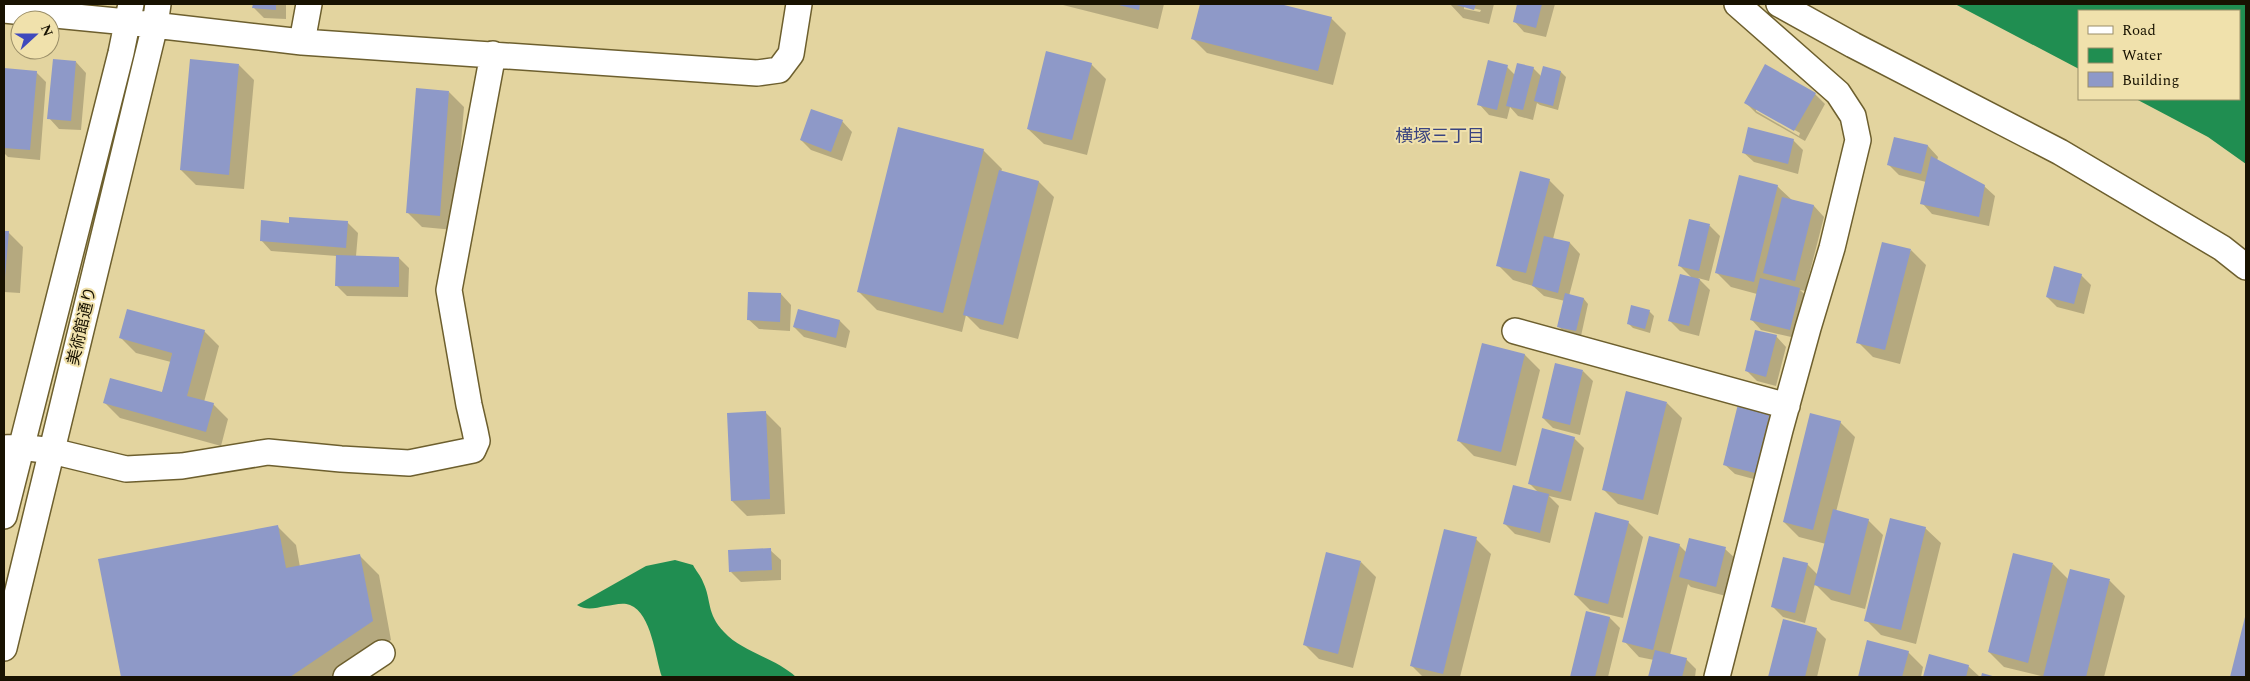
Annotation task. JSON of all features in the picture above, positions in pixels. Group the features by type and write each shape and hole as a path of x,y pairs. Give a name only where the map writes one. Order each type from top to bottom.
{"street":[{"path":"302,42 309,4"},
{"path":"4,10 156,14 302,42 757,73 780,70 791,54 799,4"},
{"path":"1717,677 1787,406 1841,213 1858,140 1857,127 1853,116 1838,93 1737,4"},
{"path":"1779,4 1853,46 2060,152 2222,248 2246,267"},
{"name":"美術館通り","path":"4,516 12,448 129,13"},
{"name":"美術館通り","path":"4,648 156,14"},
{"path":"12,448 52,452 126,469 182,466 268,452 409,463 473,450 477,441 476,431 469,405 449,290 493,54"},
{"path":"1515,331 1787,406"},
{"path":"346,677 382,654"}],"water":[{"path":"1955,4 2246,4 2246,164 2208,137 2138,100 2240,100 2240,10 2078,10 2078,68"},
{"path":"675,560 693,565 706,589 714,619 731,639 788,670 796,677 662,677 648,626 637,610 630,605 624,604 591,608 577,605 646,566"}],"building":[{"path":"253,4 276,4 276,10 252,8"},
{"path":"1115,4 1140,4 1139,10"},
{"path":"1200,4 1280,4 1332,17 1318,71 1191,39"},
{"path":"1453,4 1476,4 1474,10"},
{"path":"1517,4 1542,4 1536,28 1513,22"},
{"path":"1046,51 1092,63 1072,140 1027,129"},
{"path":"190,59 239,64 229,175 180,170"},
{"path":"53,60 76,61 71,121 47,119"},
{"path":"1488,60 1508,65 1497,110 1477,105"},
{"path":"1517,63 1534,67 1523,110 1506,106"},
{"path":"1765,64 1816,93 1794,131 1744,103"},
{"path":"1543,66 1561,71 1553,106 1534,101"},
{"path":"4,68 37,71 30,150 4,148"},
{"path":"416,88 449,91 440,216 406,213"},
{"path":"811,109 843,120 831,152 800,140"},
{"path":"898,127 984,149 943,313 857,292"},
{"path":"1748,127 1794,139 1788,164 1742,153"},
{"path":"1894,137 1928,145 1921,174 1887,165"},
{"path":"1931,156 1985,185 1979,217 1920,204"},
{"path":"999,170 1039,181 1003,325 963,315"},
{"path":"1520,171 1550,179 1526,273 1496,266"},
{"path":"1739,175 1778,185 1754,282 1715,273"},
{"path":"1782,197 1814,205 1795,281 1763,273"},
{"path":"289,217 348,221 346,248 260,241 261,220 289,223"},
{"path":"1689,219 1710,224 1699,271 1678,266"},
{"path":"4,231 9,231 5,277 4,277"},
{"path":"1544,236 1570,242 1558,293 1532,286"},
{"path":"1882,242 1911,249 1885,350 1856,343"},
{"path":"336,255 399,257 399,287 335,286"},
{"path":"2054,266 2082,274 2074,304 2046,297"},
{"path":"1680,274 1700,279 1689,326 1668,321"},
{"path":"1760,278 1800,288 1790,330 1750,320"},
{"path":"748,292 781,293 780,322 747,320"},
{"path":"1565,293 1584,298 1576,331 1557,327"},
{"path":"1631,305 1650,310 1645,329 1627,324"},
{"path":"127,309 205,330 187,396 214,403 206,432 103,403 110,378 162,392 172,354 119,338"},
{"path":"798,309 840,320 836,338 793,327"},
{"path":"1755,330 1777,335 1766,377 1745,371"},
{"path":"1482,343 1525,354 1501,452 1457,441"},
{"path":"1555,363 1583,370 1570,425 1542,418"},
{"path":"1626,391 1667,402 1643,500 1602,490"},
{"path":"1738,404 1770,412 1755,473 1723,465"},
{"path":"766,411 770,499 731,501 727,413"},
{"path":"1810,413 1841,421 1813,530 1783,522"},
{"path":"1542,428 1575,437 1561,492 1528,484"},
{"path":"1513,485 1549,494 1540,533 1503,524"},
{"path":"1833,509 1869,519 1850,595 1814,585"},
{"path":"1595,512 1629,521 1608,604 1574,595"},
{"path":"1890,518 1926,527 1901,630 1864,621"},
{"path":"278,525 286,568 360,554 373,621 290,677 121,677 98,559"},
{"path":"1444,529 1477,537 1443,674 1410,666"},
{"path":"1649,536 1680,544 1653,650 1622,642"},
{"path":"1689,538 1726,547 1716,587 1679,577"},
{"path":"771,548 772,570 729,572 728,550"},
{"path":"1326,552 1361,561 1338,654 1303,645"},
{"path":"2013,553 2053,563 2028,663 1988,652"},
{"path":"1783,557 1808,563 1795,613 1771,607"},
{"path":"2070,569 2110,579 2086,677 2043,677"},
{"path":"1586,611 1610,617 1595,677 1570,677"},
{"path":"2246,613 2246,677 2230,677"},
{"path":"1783,619 1817,628 1805,677 1768,677"},
{"path":"1867,640 1909,651 1902,677 1858,677"},
{"path":"1655,650 1687,658 1682,677 1648,677"},
{"path":"1929,654 1969,665 1966,677 1923,677"},
{"path":"1982,673 1996,677 1981,677"}],"district":[{"name":"横塚三丁目","path":"1440,136"}]}
